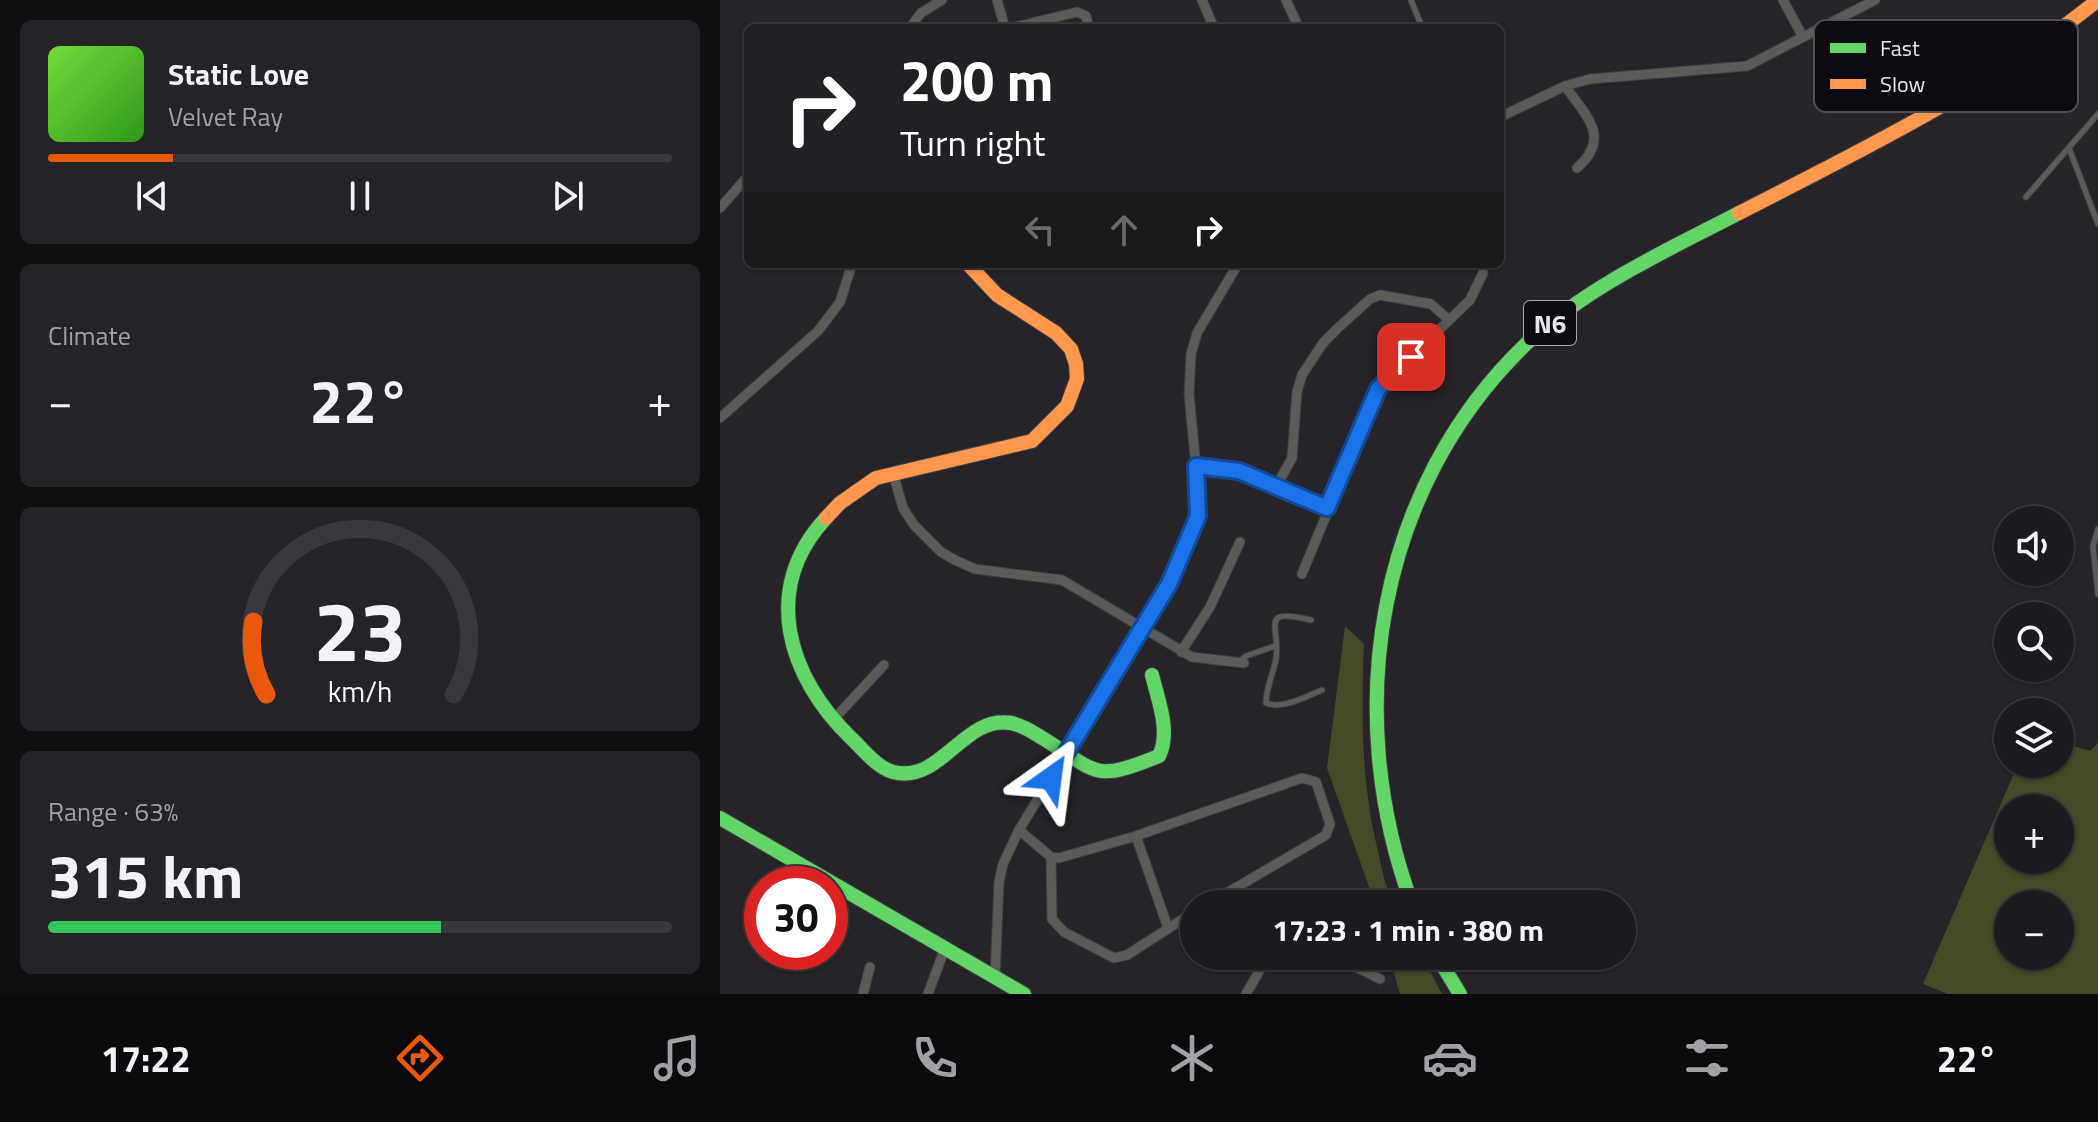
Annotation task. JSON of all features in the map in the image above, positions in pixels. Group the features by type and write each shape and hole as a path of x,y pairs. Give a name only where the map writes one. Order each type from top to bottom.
{"main road":[{"name":"N6","path":"2076,20 2098,0"},
{"name":"N6","path":"1407,890 1393,850 1383,802 1375,723 1380,634 1387,594 1415,504 1435,460 1463,419 1532,339 1595,292 1670,248 1931,112"},
{"path":"971,268 998,297 1058,334 1078,367 1078,387 1068,408 1051,428 1032,441 893,473 856,490 829,511 800,550 789,581 787,612 800,673 810,692 833,720 882,767 895,773 929,769 973,732 993,723 1021,725 1104,773 1159,756 1164,746 1164,734 1152,675"},
{"path":"720,818 1024,994"},
{"path":"1445,970 1460,994"}],"street":[{"path":"913,24 921,13 942,0"},
{"path":"997,0 1004,24"},
{"path":"1202,0 1212,24"},
{"path":"1286,0 1297,24"},
{"path":"1783,0 1803,37"},
{"path":"1836,20 1875,0"},
{"path":"1028,24 1077,12 1086,16 1088,24"},
{"path":"1504,115 1565,86 1590,79 1747,66 1814,31"},
{"path":"1565,86 1590,121 1595,141 1590,156 1577,168"},
{"path":"720,208 744,181"},
{"path":"720,418 818,331 840,302 851,268"},
{"path":"995,977 999,882 1003,864 1019,830 1169,584 1194,530 1199,498 1189,394 1191,354 1197,333 1236,268"},
{"path":"1302,574 1378,389 1470,300 1483,273"},
{"path":"1277,485 1292,458 1297,392 1302,375 1323,343 1338,328 1370,299 1380,295 1431,304 1449,320"},
{"path":"1196,466 1239,471 1327,508"},
{"path":"893,473 903,508 914,525 941,552 975,569 1062,580 1181,652 1192,657 1241,663"},
{"path":"1181,652 1210,607 1240,542"},
{"path":"833,720 884,665"},
{"path":"1019,830 1051,857 1070,856 1302,778 1312,778 1330,824 1326,835 1232,890"},
{"path":"1136,836 1168,928"},
{"path":"1051,857 1052,919 1064,932 1114,958 1127,955 1180,921"},
{"path":"928,994 945,948"},
{"path":"863,994 870,967"},
{"path":"1246,994 1260,970"},
{"path":"1362,970 1380,979"}],"lane":[{"path":"1411,0 1421,24"},
{"path":"2026,197 2098,114"},
{"path":"2069,148 2098,224"},
{"path":"2098,529 2093,546 2098,594"},
{"path":"1311,620 1287,614 1277,619 1273,626 1276,656 1266,703 1282,705 1322,690"},
{"path":"1241,663 1246,656 1275,646"}],"green space":[{"path":"1345,626 1364,644 1365,774 1372,825 1388,890 1370,890 1327,768"},
{"path":"2098,743 2098,994 1948,994 1923,984 1994,820 1994,874 2074,874 2074,794 2005,794 2012,778 2074,778 2074,746 2090,751"},
{"path":"1393,970 1429,970 1442,994 1400,994"}],"traffic: fast":[{"path":"1408,890 1390,831 1379,756 1377,680 1386,606 1406,533 1435,464 1476,401 1527,343 1551,323 1628,271 1739,213"},
{"path":"826,518 806,545 793,574 788,603 790,632 811,688 829,714 870,757 887,770 910,773 925,768 965,738 994,723 1024,727 1088,767 1098,770 1109,771 1138,764 1159,756 1164,737 1152,675"},
{"path":"720,818 1024,994"},
{"path":"1445,970 1460,994"}],"traffic: slow":[{"path":"2072,20 2098,0"},
{"path":"1739,213 1931,112"},
{"path":"826,518 840,503 876,478 1032,441 1067,406 1077,379 1071,349 1056,333 997,295 972,268"}],"route":[{"path":"1051,778 1169,584 1198,516 1196,466 1239,471 1327,508 1378,389 1411,357"}]}
